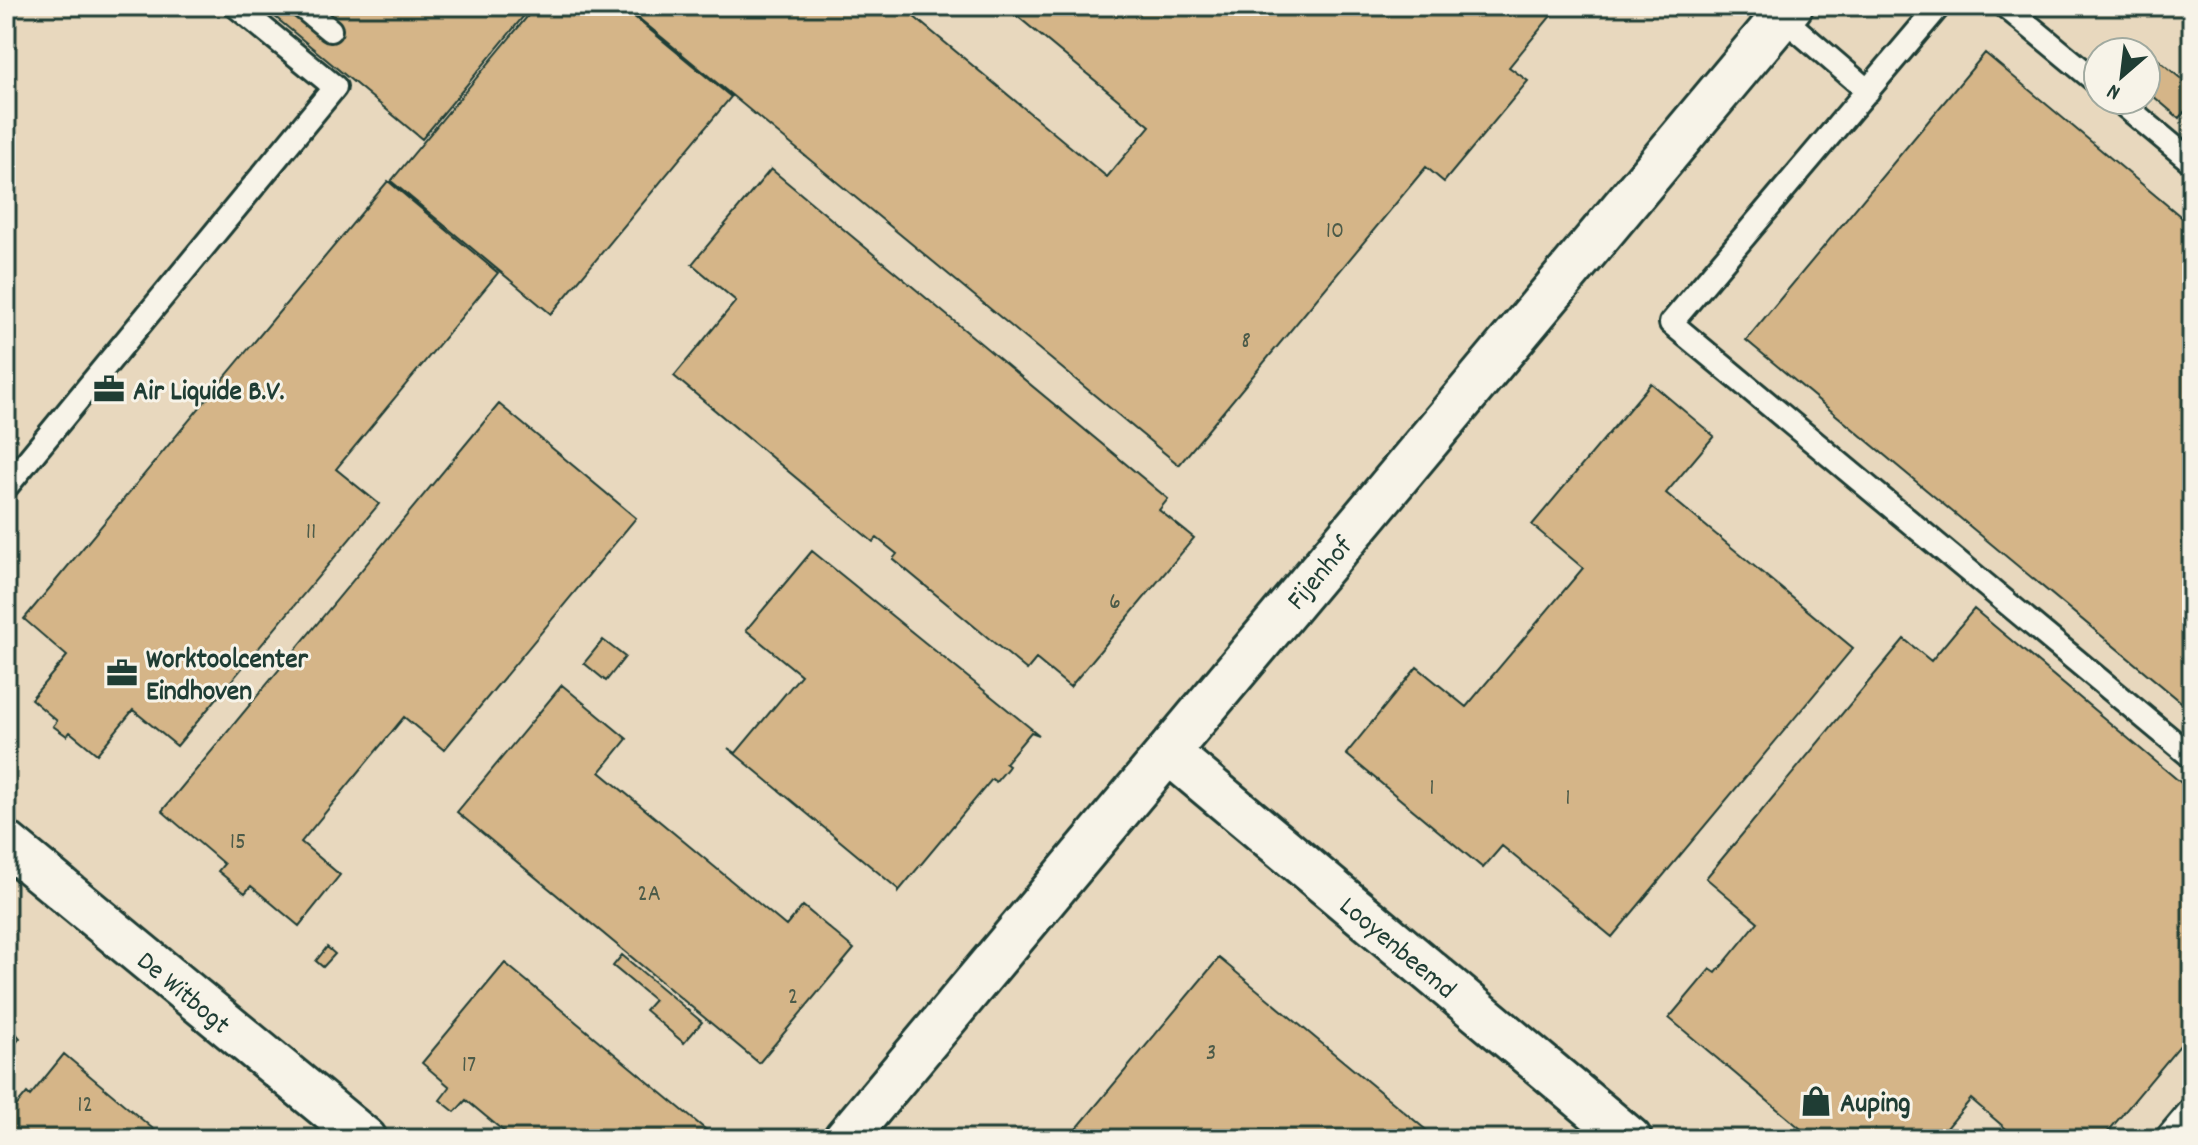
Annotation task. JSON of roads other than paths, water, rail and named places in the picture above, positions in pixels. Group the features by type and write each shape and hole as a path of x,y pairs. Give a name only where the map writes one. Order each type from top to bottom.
{"street":[{"name":"Fijenhof","path":"845,1139 1787,12"},
{"name":"Looyenbeemd","path":"1168,752 1630,1139"},
{"name":"De Witbogt","path":"6,843 365,1139"}],"lane":[{"path":"6,487 335,87 236,6"},
{"path":"301,6 330,30"},
{"path":"1939,6 1671,323 2192,757"},
{"path":"2005,6 2082,70"},
{"path":"1787,12 1868,91"},
{"path":"2137,116 2192,162"},
{"path":"2166,1139 2192,1108"}],"place":[{"name":"Air Liquide B.V.","path":"109,389"},
{"name":"Worktoolcenter Eindhoven","path":"122,673"},
{"name":"Auping","path":"1816,1101"}]}
